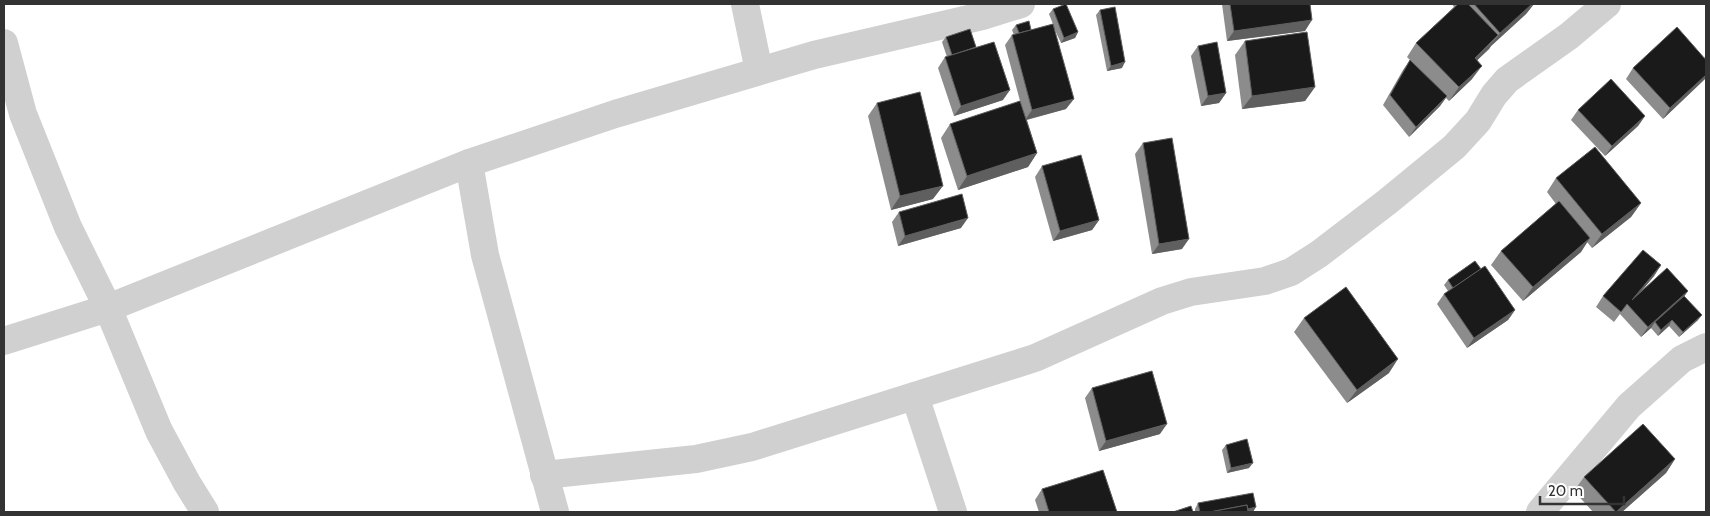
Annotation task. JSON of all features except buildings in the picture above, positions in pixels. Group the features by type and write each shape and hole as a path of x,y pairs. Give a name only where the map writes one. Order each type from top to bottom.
{"street":[{"path":"745,4 759,71"},
{"path":"4,341 108,308 469,163 615,114 814,55 982,16 1021,4"},
{"path":"544,475 696,459 752,447 1035,358 1162,301 1191,292 1265,281 1290,272 1319,254 1454,147 1478,121 1494,95 1507,80 1570,36 1607,4"},
{"path":"4,43 23,114 68,227 108,308 159,431 205,512"},
{"path":"469,163 485,255 555,512"},
{"path":"1540,512 1629,406 1682,359 1706,347"},
{"path":"915,396 953,512"}]}
